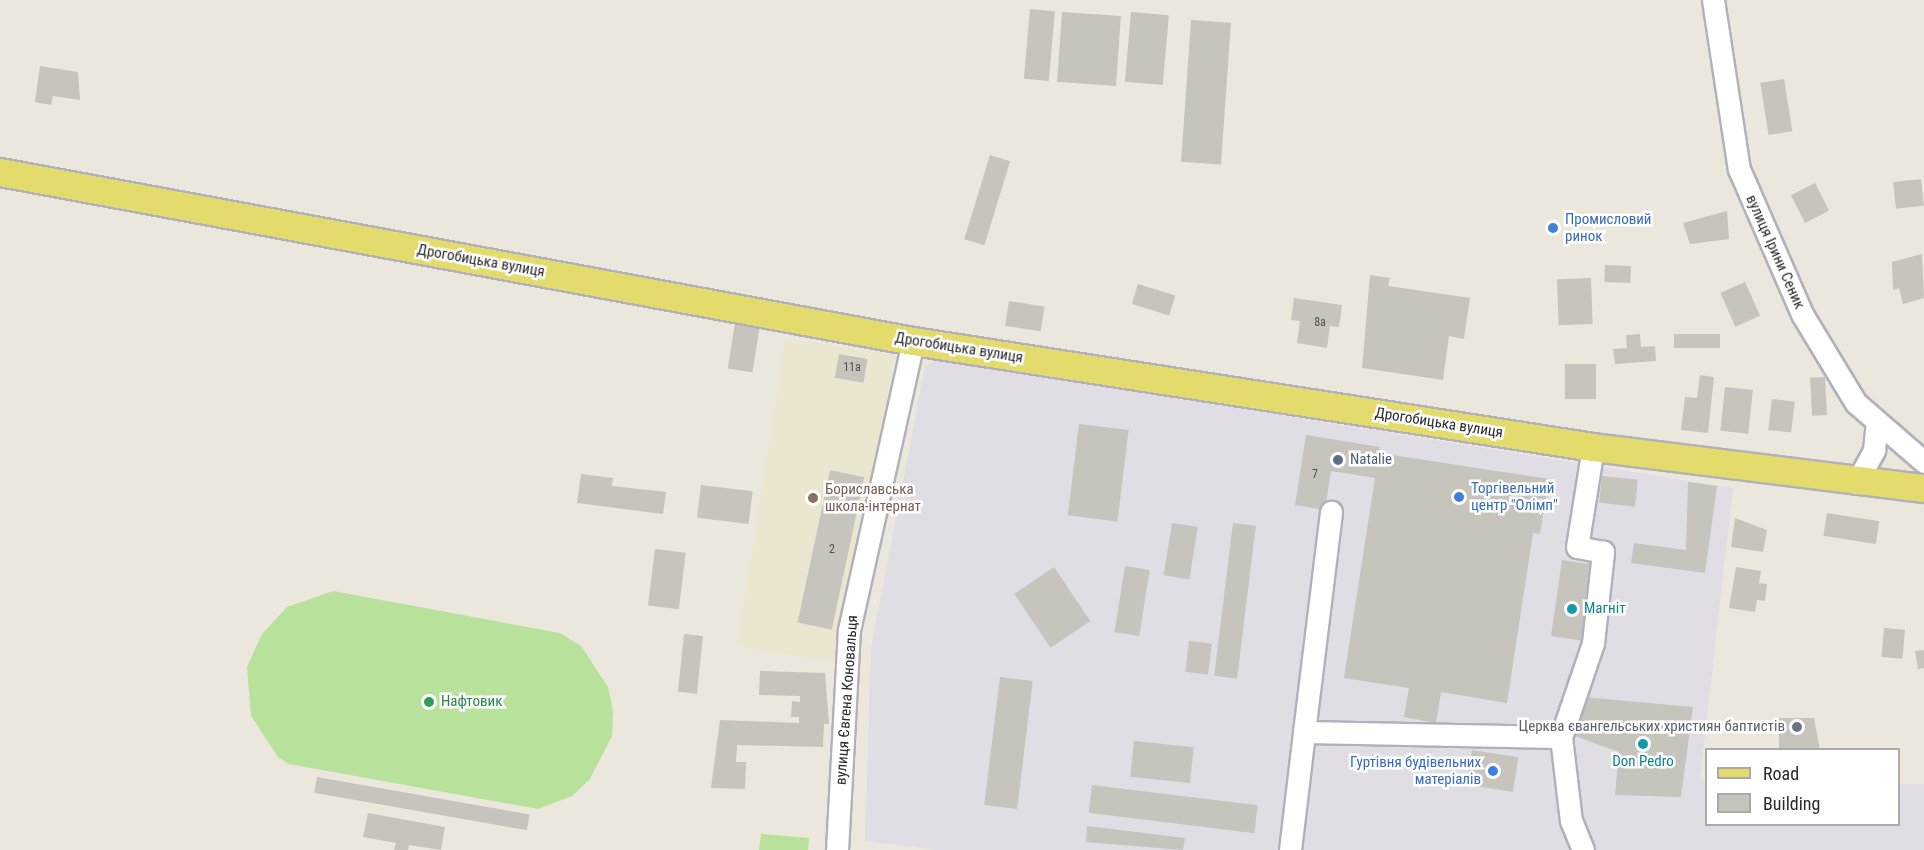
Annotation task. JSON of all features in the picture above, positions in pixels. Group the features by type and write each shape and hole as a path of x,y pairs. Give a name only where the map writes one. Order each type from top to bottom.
{"main road":[{"name":"Дрогобицька вулиця","path":"0,172 913,341 1593,447 1856,483 1924,488"}],"street":[{"name":"вулиця Ірини Сеник","path":"1713,0 1739,169 1833,372 1877,423 1924,462"},
{"name":"вулиця Євгена Коновальця","path":"837,850 849,630 913,341"},
{"path":"1856,483 1874,450 1877,423"},
{"path":"1583,850 1571,821 1561,737 1593,643 1603,552 1577,547 1593,447"},
{"path":"1290,850 1331,512"},
{"path":"1304,732 1561,737"}],"shaded area":[{"name":"Бориславська школа-інтернат","path":"786,338 894,355 845,663 737,646"},
{"path":"937,360 1733,488 1700,779 1705,780 1705,826 1900,826 1900,784 1924,784 1924,850 938,850 865,841 871,648 925,367"}],"green space":[{"name":"Нафтовик","path":"333,591 560,633 581,646 608,687 613,711 612,736 590,779 572,796 538,809 289,764 278,757 251,716 247,667 262,634 287,607"},
{"path":"761,834 809,838 808,850 759,850"}],"building":[{"path":"1030,9 1055,11 1049,81 1024,79"},
{"path":"1062,12 1121,16 1116,86 1057,82"},
{"path":"1131,12 1169,15 1163,85 1125,82"},
{"path":"1191,20 1231,23 1221,164 1181,162"},
{"path":"40,66 78,72 80,100 53,96 51,105 35,102"},
{"path":"1784,79 1792,131 1769,135 1760,83"},
{"path":"990,155 1010,161 984,245 964,239"},
{"path":"1921,179 1924,206 1896,209 1893,182"},
{"path":"1815,183 1829,211 1805,223 1791,195"},
{"path":"1727,211 1729,239 1690,244 1683,223"},
{"path":"1922,254 1924,298 1903,304 1899,288 1893,290 1892,262"},
{"path":"1605,265 1631,266 1630,283 1604,282"},
{"path":"1370,275 1390,278 1388,286 1470,298 1464,339 1449,336 1443,380 1362,368"},
{"path":"1591,278 1593,324 1559,325 1557,279"},
{"path":"1745,282 1760,316 1735,327 1720,293"},
{"path":"1138,284 1175,295 1169,315 1132,304"},
{"path":"1294,298 1342,305 1339,327 1330,326 1327,348 1297,343 1300,321 1291,320"},
{"path":"1009,301 1045,307 1041,331 1005,326"},
{"path":"735,323 760,327 752,372 728,368"},
{"path":"1640,334 1641,347 1655,346 1656,361 1615,364 1613,349 1627,348 1626,335"},
{"path":"1674,334 1720,334 1720,348 1674,348"},
{"path":"839,354 868,359 863,383 835,378"},
{"path":"1565,364 1596,364 1596,399 1565,399"},
{"path":"1700,375 1714,377 1708,433 1681,430 1685,397 1697,398"},
{"path":"1825,377 1827,415 1812,416 1810,378"},
{"path":"1725,387 1753,390 1748,434 1720,431"},
{"path":"1772,399 1795,402 1791,433 1768,430"},
{"path":"1079,424 1129,430 1117,521 1068,515"},
{"path":"1306,435 1380,447 1379,453 1549,479 1540,534 1533,533 1507,703 1441,692 1436,723 1404,717 1409,688 1344,678 1375,478 1331,471 1325,510 1295,505"},
{"path":"830,470 864,477 832,630 798,623"},
{"path":"581,474 613,478 612,486 666,492 663,514 577,503"},
{"path":"1602,476 1638,480 1635,507 1599,503"},
{"path":"1688,482 1717,486 1705,573 1631,563 1634,543 1686,550"},
{"path":"701,485 753,491 749,524 697,518"},
{"path":"1827,513 1879,521 1876,544 1823,536"},
{"path":"1735,518 1767,530 1763,552 1731,547"},
{"path":"1172,523 1198,527 1189,579 1164,575"},
{"path":"1233,523 1256,526 1237,679 1214,676"},
{"path":"655,549 686,553 679,609 648,606"},
{"name":"Магніт","path":"1562,560 1590,564 1593,583 1584,641 1551,636"},
{"path":"1125,566 1150,570 1139,636 1115,632"},
{"path":"1054,567 1090,621 1051,648 1014,594"},
{"path":"1736,567 1761,571 1759,583 1767,584 1765,601 1757,600 1755,612 1729,608"},
{"path":"1884,628 1905,630 1902,659 1881,657"},
{"path":"684,634 703,636 697,694 678,692"},
{"path":"1189,641 1212,644 1208,675 1185,672"},
{"path":"1924,650 1924,668 1918,669 1915,651"},
{"path":"760,671 825,673 829,724 824,724 823,747 737,745 736,762 746,762 745,789 711,788 720,720 799,723 799,717 791,717 792,701 800,702 800,696 759,695"},
{"path":"1000,677 1033,681 1017,809 984,805"},
{"name":"Don Pedro","path":"1583,697 1693,707 1681,797 1615,795 1619,752 1575,736"},
{"name":"Церква євангельських християн баптистів","path":"1779,718 1814,718 1820,748 1779,748"},
{"path":"1134,741 1194,747 1190,783 1130,777"},
{"name":"Гуртівня будівельних матеріалів","path":"1472,750 1518,757 1513,792 1467,785"},
{"path":"317,777 530,815 527,830 314,793"},
{"path":"1092,785 1258,805 1254,833 1089,813"},
{"path":"368,813 445,827 441,850 409,845 408,850 394,850 396,843 363,837"},
{"path":"1087,826 1185,838 1183,850 1086,842"}],"place":[{"name":"Промисловий ринок","path":"1553,228"},
{"name":"Natalie","path":"1338,460"},
{"name":"Торгівельний центр \"Олімп\"","path":"1459,497"},
{"name":"Бориславська школа-інтернат","path":"813,498"},
{"name":"Магніт","path":"1572,609"},
{"name":"Нафтовик","path":"429,702"},
{"name":"Церква євангельських християн баптистів","path":"1797,727"},
{"name":"Don Pedro","path":"1643,744"},
{"name":"Гуртівня будівельних матеріалів","path":"1493,771"}]}
